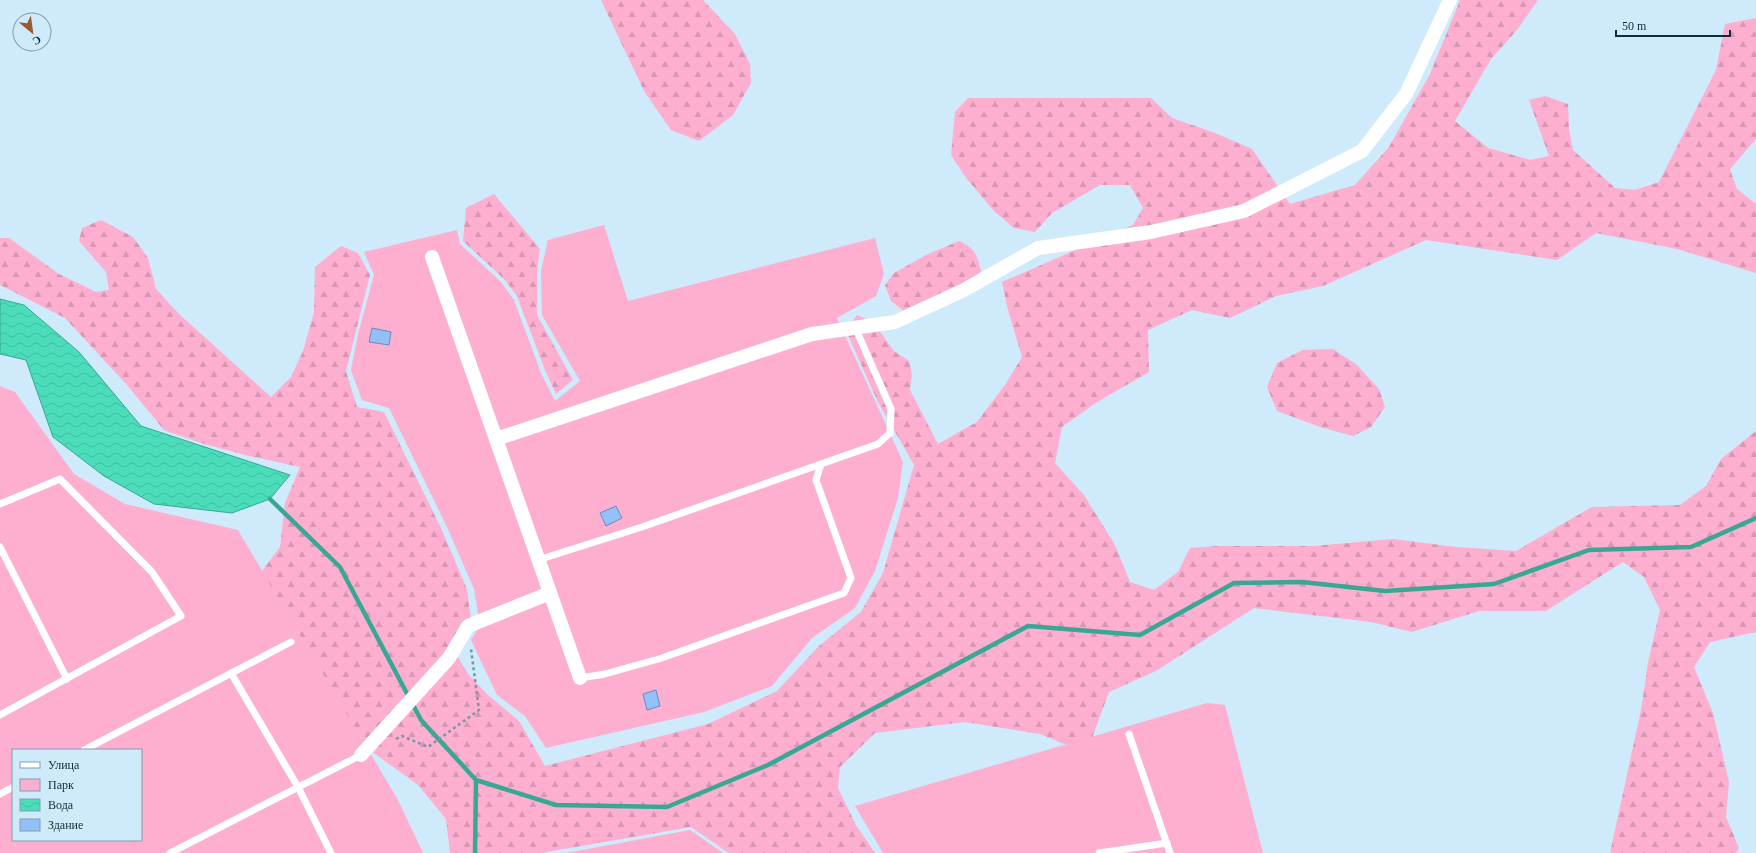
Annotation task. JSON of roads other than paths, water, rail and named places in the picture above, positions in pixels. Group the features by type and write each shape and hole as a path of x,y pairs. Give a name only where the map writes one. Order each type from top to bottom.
{"street":[{"path":"496,439 812,334 895,322 964,290 1038,248 1151,232 1244,211 1362,151 1406,94 1450,0"},
{"path":"432,257 580,678"},
{"path":"361,755 449,658 468,626 550,593"}],"lane":[{"path":"538,560 642,527 878,444 890,433 891,409 855,327"},
{"path":"580,678 605,674 662,658 844,593 851,578 816,480 821,464"},
{"path":"0,504 60,479 152,572 181,616 0,714"},
{"path":"0,547 67,679"},
{"path":"86,749 291,642"},
{"path":"231,673 298,788 331,853"},
{"path":"1129,734 1170,853"},
{"path":"170,853 361,755"},
{"path":"0,794 12,788"},
{"path":"1099,853 1167,843"}],"water":[{"path":"0,299 24,305 79,352 141,426 290,475 270,499 232,513 154,504 104,476 53,437 26,360 0,354"}],"waterway":[{"path":"270,499 340,567 421,720 476,780 556,805 667,807 768,765 1028,626 1140,635 1234,583 1302,582 1385,591 1494,584 1589,550 1691,547 1756,518"},
{"path":"475,853 476,780"}]}
